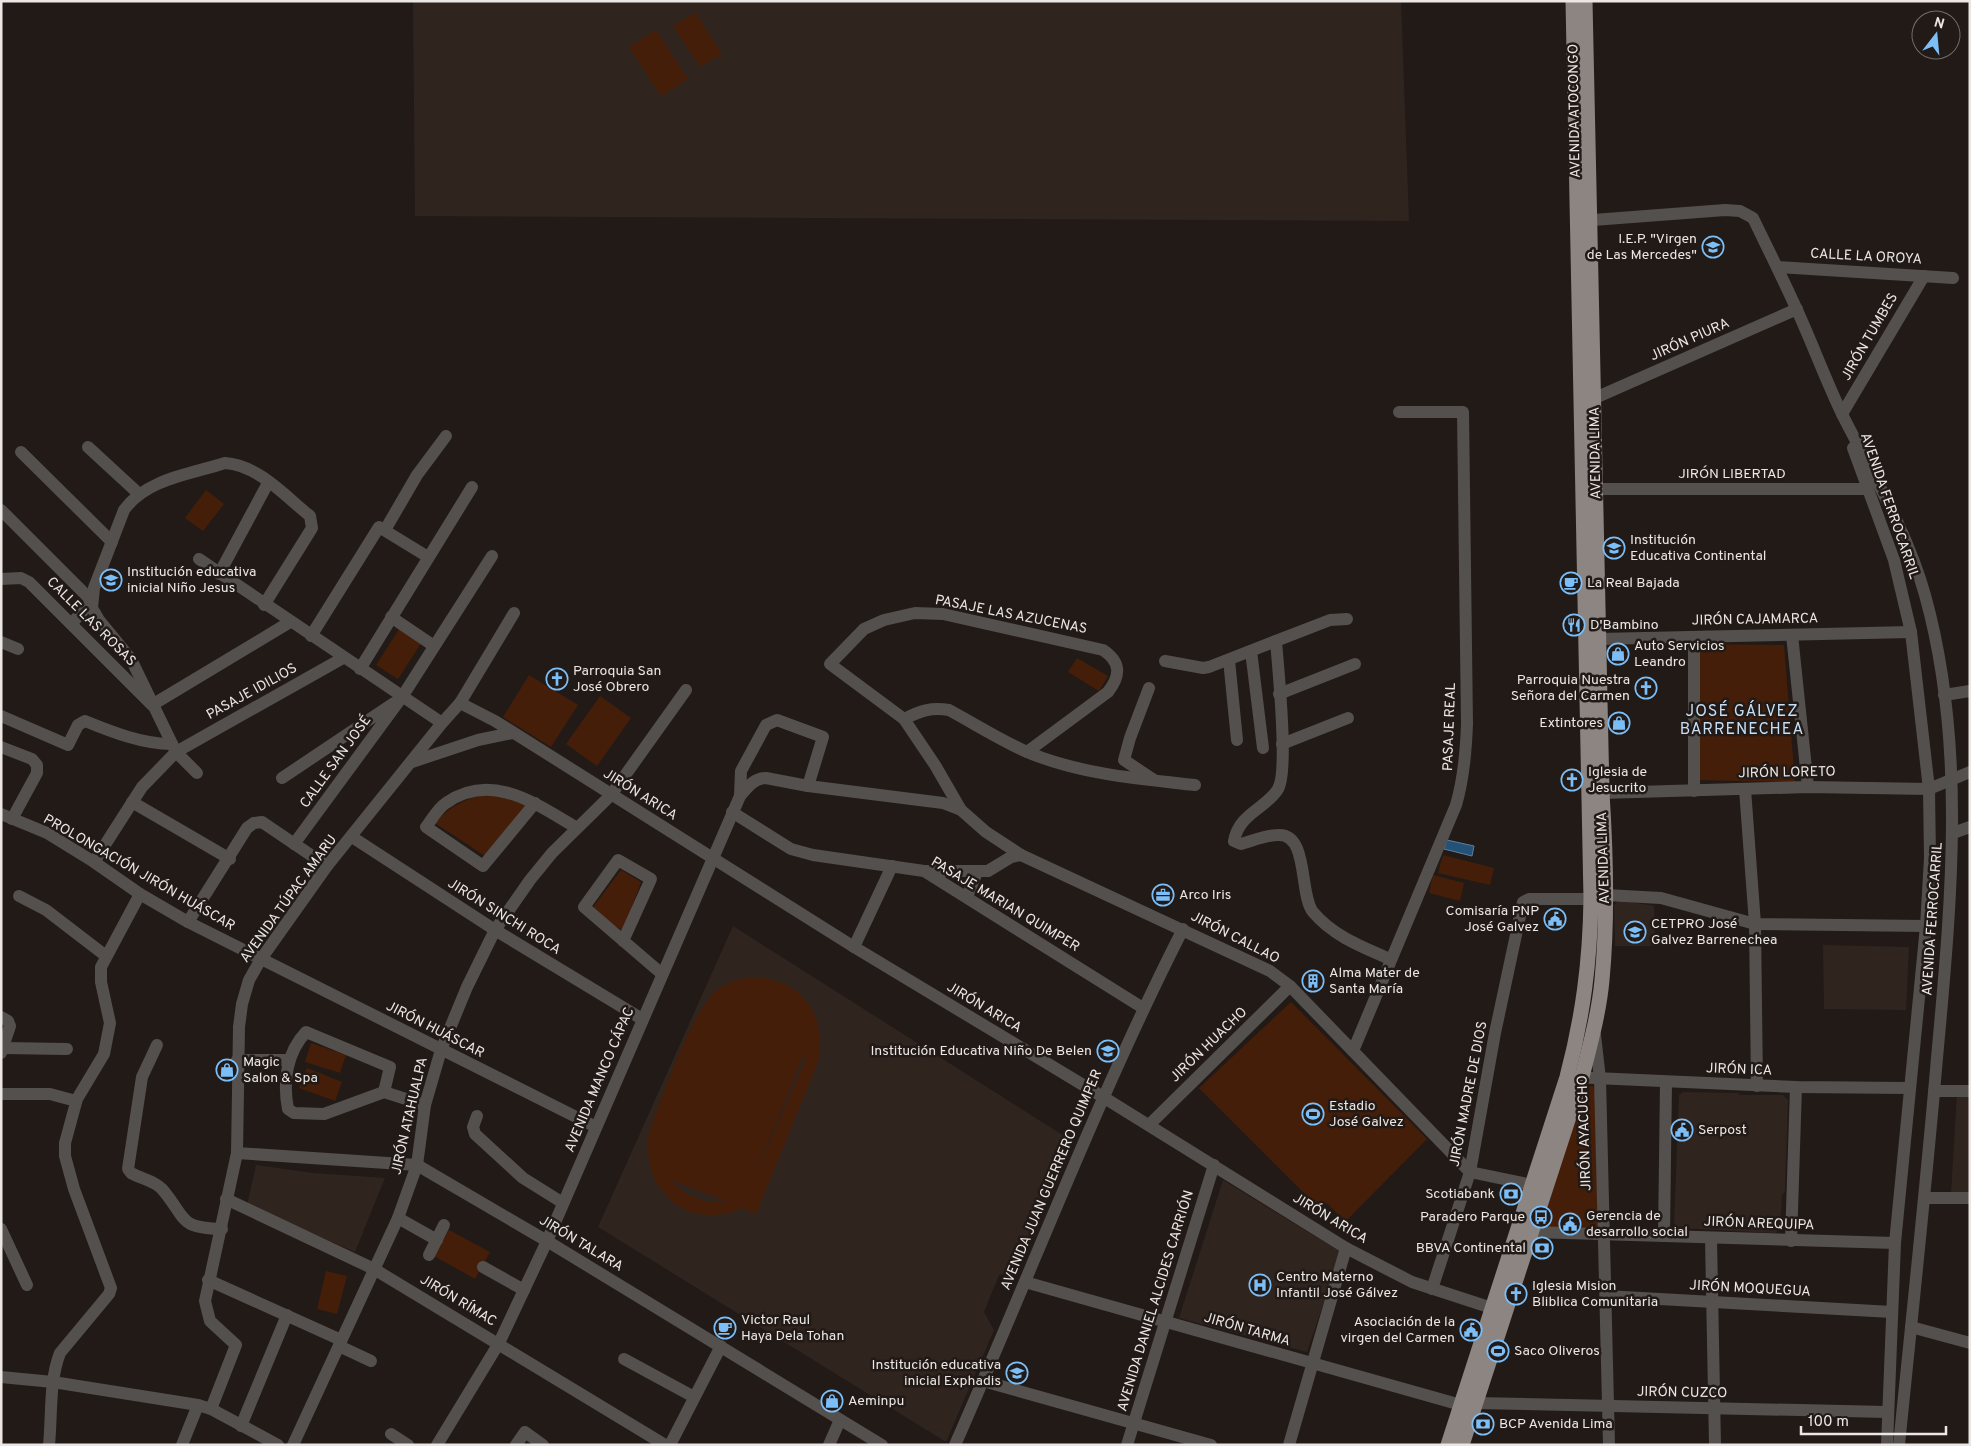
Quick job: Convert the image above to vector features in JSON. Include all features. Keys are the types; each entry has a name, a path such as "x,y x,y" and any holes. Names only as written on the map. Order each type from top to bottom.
{"main road":[{"name":"AVENIDA ATOCONGO","path":"1573,1 1584,220"},
{"name":"AVENIDA ATOCONGO","path":"1584,220 1585,1"},
{"name":"AVENIDA LIMA","path":"1499,1310 1532,1232 1575,1077 1578,1035 1599,897 1602,793 1595,398 1584,220"},
{"name":"AVENIDA LIMA","path":"1448,1445 1468,1404 1499,1310 1532,1185 1594,1030 1602,981 1584,220"},
{"name":"AVENIDA LIMA","path":"1462,1445 1468,1404"}],"street":[{"name":"AVENIDA FERROCARRIL","path":"1584,220 1690,212 1740,211 1753,218 1797,309 1842,414 1894,560 1911,632 1929,789 1930,858 1926,926 1895,1243 1887,1445"},
{"name":"CALLE LA OROYA","path":"1777,267 1953,278"},
{"name":"JIRÓN TUMBES","path":"1842,414 1924,276"},
{"name":"JIRÓN PIURA","path":"1595,398 1797,309"},
{"name":"PASAJE REAL","path":"1353,1051 1456,805 1462,784 1467,724 1463,412 1399,412"},
{"name":"AVENIDA FERROCARRIL","path":"1842,414 1885,494 1914,558 1934,632 1944,695 1952,778 1954,833 1949,928 1924,1198 1898,1445"},
{"path":"385,530 417,475 446,436"},
{"path":"88,447 139,494"},
{"path":"21,452 112,542"},
{"path":"197,773 174,748 131,659 95,614 92,601 94,588 124,510 139,494 161,483 225,463 249,468 310,516 313,522 312,528 264,605"},
{"path":"219,574 268,483"},
{"path":"360,669 472,486"},
{"name":"JIRÓN LIBERTAD","path":"1597,489 1867,488"},
{"path":"1,510 92,601"},
{"path":"311,636 379,527 428,557"},
{"name":"CALLE SAN JOSÉ","path":"294,844 402,697 492,556"},
{"path":"199,560 343,658 442,722"},
{"name":"CALLE LAS ROSAS","path":"1,579 21,578 28,582 72,622 152,705"},
{"path":"72,622 92,601"},
{"name":"AVENIDA TÚPAC AMARU","path":"211,1409 236,1345 210,1321 205,1301 208,1280 222,1229 226,1199 237,1153 237,1060 242,1004 249,980 327,866 412,762 442,722 460,703 514,613"},
{"name":"PASAJE LAS AZUCENAS","path":"904,719 830,664 864,629 884,620 915,613 943,614 1103,650 1112,655 1116,661 1118,671 1115,684 1108,692 1027,752"},
{"path":"391,617 434,646"},
{"path":"1165,661 1203,668 1229,660 1330,620 1347,619"},
{"path":"152,705 290,622"},
{"name":"JIRÓN CAJAMARCA","path":"1599,639 1911,632"},
{"path":"1792,635 1808,787"},
{"path":"1694,637 1694,791"},
{"path":"1276,641 1282,744 1280,784 1276,793 1251,812 1234,841 1241,844 1277,834 1286,836 1293,841 1301,861 1312,912 1339,936 1390,959"},
{"path":"1,642 18,649"},
{"path":"1251,651 1263,748"},
{"name":"PASAJE IDILIOS","path":"94,862 132,802 174,748 343,658"},
{"path":"1229,660 1237,740"},
{"path":"1279,694 1355,664"},
{"path":"1149,688 1130,738 1124,760 1155,780"},
{"name":"JIRÓN ATAHUALPA","path":"293,1445 398,1218 417,1165 425,1105 441,1050 467,987 495,930 530,880 611,794 686,690"},
{"path":"1944,695 1970,691"},
{"path":"282,778 402,697"},
{"name":"JIRÓN ARICA","path":"460,703 512,733 854,947 1149,1125 1346,1248 1390,1272 1432,1289 1499,1310"},
{"path":"961,810 935,765 904,719 923,710 937,708 949,710 1027,752 1118,776 1195,786"},
{"path":"1,716 68,745 78,725 85,721 115,733 174,748"},
{"path":"1282,744 1348,718"},
{"name":"AVENIDA MANCO CÁPAC","path":"436,1445 499,1343 547,1241 740,796 741,771 766,725 771,721 777,720 823,737 808,786"},
{"path":"412,762 478,740 512,733"},
{"path":"1,747 32,759 38,766 37,773 7,817"},
{"name":"JIRÓN LORETO","path":"1602,793 1808,787 1929,789 1970,772"},
{"path":"740,796 751,783 759,778 943,803 961,810"},
{"path":"534,803 483,866 426,826 444,804 463,793 488,788 518,794 534,803 577,828"},
{"path":"1745,789 1755,924 1757,1086"},
{"path":"132,802 230,859"},
{"name":"JIRÓN CALLAO","path":"961,810 986,832 1022,855 1270,971 1290,986 1470,1172"},
{"name":"PASAJE MARIAN QUIMPER","path":"732,812 791,849 813,855 924,871 1143,1008"},
{"name":"PROLONGACIÓN JIRÓN HUÁSCAR","path":"7,817 47,833 94,862 140,894 188,922 261,960"},
{"path":"188,922 230,859 248,828 254,823 262,822 327,866"},
{"path":"1954,833 1970,827"},
{"name":"JIRÓN SINCHI ROCA","path":"352,837 495,930 642,1019"},
{"path":"924,871 988,871 1011,857 1022,855"},
{"path":"623,941 651,879 618,860 584,907 623,941 662,974"},
{"path":"854,947 892,866"},
{"path":"967,897 976,872"},
{"path":"48,1445 53,1382 60,1353 111,1288 64,1156 65,1143 76,1101 82,1086 104,1054 110,1023 101,982 101,967 140,894"},
{"path":"19,896 46,910 106,956"},
{"name":"JIRÓN MADRE DE DIOS","path":"1432,1289 1470,1172 1495,1033 1523,902 1529,899 1599,897"},
{"path":"1599,897 1661,898 1755,924 1926,926"},
{"name":"AVENIDA JUAN GUERRERO QUIMPER","path":"956,1445 1103,1097 1143,1008 1183,929"},
{"name":"JIRÓN HUÁSCAR","path":"261,960 596,1127"},
{"name":"JIRÓN HUACHO","path":"1149,1125 1290,986"},
{"path":"1,1017 10,1024 2,1050 67,1049"},
{"name":"JIRÓN AYACUCHO","path":"1594,1030 1600,1079 1609,1445"},
{"path":"384,1092 390,1067 306,1032 288,1060 286,1101 288,1110 294,1113 324,1114 384,1092 425,1105"},
{"path":"156,1045 142,1077 128,1169 131,1173 149,1180 161,1188 182,1219 190,1225 202,1229 222,1229"},
{"path":"237,1060 288,1060"},
{"name":"JIRÓN ICA","path":"1575,1077 1796,1088 1909,1088"},
{"path":"1664,1236 1666,1082"},
{"path":"1790,1241 1796,1088"},
{"path":"1934,1091 1970,1091"},
{"path":"1,1094 50,1094 76,1101"},
{"path":"477,1116 473,1127 481,1140 523,1178 563,1203"},
{"name":"JIRÓN TALARA","path":"237,1153 417,1165 547,1241 882,1445"},
{"name":"AVENIDA DANIEL ALCIDES CARRIÓN","path":"1127,1445 1214,1165"},
{"path":"1470,1172 1532,1185"},
{"path":"1924,1198 1970,1198"},
{"name":"JIRÓN RÍMAC","path":"226,1199 374,1269 666,1445"},
{"path":"398,1218 437,1240"},
{"path":"429,1255 444,1225"},
{"path":"1,1229 27,1285"},
{"name":"JIRÓN AREQUIPA","path":"1532,1232 1895,1243"},
{"path":"1711,1238 1715,1445"},
{"path":"1288,1445 1346,1248"},
{"path":"483,1267 524,1290"},
{"path":"208,1280 287,1315 371,1361"},
{"name":"JIRÓN TARMA","path":"1025,1282 1166,1323 1468,1404"},
{"name":"JIRÓN MOQUEGUA","path":"1606,1296 1892,1312"},
{"path":"241,1426 287,1315"},
{"path":"1911,1327 1970,1343"},
{"path":"670,1445 720,1346"},
{"path":"624,1359 694,1397"},
{"path":"1,1377 53,1382 198,1405 211,1409 278,1445"},
{"path":"984,1381 1211,1445"},
{"name":"JIRÓN CUZCO","path":"1468,1404 1887,1412"},
{"path":"182,1445 198,1405"},
{"path":"829,1445 840,1420"},
{"path":"516,1445 525,1432 543,1445"},
{"path":"391,1434 408,1445"}],"shaded area":[{"path":"413,1 1401,1 1409,221 415,216"},
{"path":"695,12 722,54 700,67 673,26"},
{"path":"656,30 688,79 661,96 629,47"},
{"path":"206,490 224,504 203,531 185,518"},
{"path":"400,628 422,642 398,679 376,665"},
{"path":"1698,644 1784,645 1795,782 1695,780"},
{"path":"1077,658 1108,676 1099,691 1068,672"},
{"path":"529,675 578,705 551,747 503,717"},
{"path":"600,696 631,718 597,766 566,744"},
{"path":"490,793 530,806 485,856 435,823 447,811 460,803"},
{"path":"1443,855 1494,868 1490,885 1438,873"},
{"path":"621,870 641,882 623,931 591,910"},
{"path":"1433,875 1464,883 1460,901 1429,893"},
{"name":"CETPRO José Galvez Barrenechea","path":"1619,900 1654,906 1655,946 1615,946 1614,905"},
{"path":"733,926 1072,1141 1017,1271 999,1275 984,1312 994,1330 946,1442 598,1227"},
{"path":"1823,945 1909,947 1906,1010 1824,1009"},
{"path":"749,977 783,983 796,991 806,1001 814,1014 819,1028 818,1062 756,1214 745,1210 745,1207 725,1214 706,1215 688,1211 673,1202 661,1189 652,1173 648,1154 649,1133 678,1057 697,1016 717,990","holes":["804,1054 804,1063 750,1186","671,1180 726,1201 711,1202 696,1198 682,1190"]},
{"name":"Estadio José Galvez","path":"1291,1002 1427,1139 1345,1222 1327,1203 1321,1210 1199,1088"},
{"path":"311,1043 346,1055 340,1073 305,1062"},
{"path":"307,1068 342,1082 335,1101 299,1088"},
{"path":"1587,1086 1593,1086 1595,1090 1598,1228 1545,1227 1543,1221 1584,1089"},
{"path":"1683,1092 1783,1095 1788,1100 1785,1191 1782,1195 1780,1229 1775,1233 1679,1228 1674,1224 1679,1095"},
{"path":"1957,1093 1970,1093 1970,1194 1951,1193"},
{"path":"256,1165 313,1173 385,1178 355,1252 247,1205"},
{"name":"Centro Materno Infantil José Gálvez","path":"1223,1180 1341,1252 1307,1352 1179,1318"},
{"path":"449,1230 490,1252 475,1279 434,1256"},
{"path":"326,1271 347,1276 337,1314 317,1309"}],"water":[{"path":"1447,840 1474,846 1472,856 1444,849"}],"place":[{"name":"I.E.P. \"Virgen de Las Mercedes\"","path":"1713,247"},
{"name":"Institución Educativa Continental","path":"1614,548"},
{"name":"Institución educativa inicial Niño Jesus","path":"111,580"},
{"name":"La Real Bajada","path":"1571,583"},
{"name":"D'Bambino","path":"1574,625"},
{"name":"Auto Servicios Leandro","path":"1618,654"},
{"name":"Parroquia San José Obrero","path":"557,679"},
{"name":"Parroquia Nuestra Señora del Carmen","path":"1646,688"},
{"name":"Extintores","path":"1619,723"},
{"name":"Iglesia de Jesucrito","path":"1572,780"},
{"name":"Arco Iris","path":"1163,895"},
{"name":"Comisaría PNP José Galvez","path":"1555,919"},
{"name":"CETPRO José Galvez Barrenechea","path":"1635,932"},
{"name":"Alma Mater de Santa María","path":"1313,981"},
{"name":"Institución Educativa Niño De Belen","path":"1108,1051"},
{"name":"Magic Salon & Spa","path":"227,1070"},
{"name":"Estadio José Galvez","path":"1313,1114"},
{"name":"Serpost","path":"1682,1130"},
{"name":"Scotiabank","path":"1511,1194"},
{"name":"Paradero Parque","path":"1541,1217"},
{"name":"Gerencia de desarrollo social","path":"1570,1224"},
{"name":"BBVA Continental","path":"1542,1248"},
{"name":"Centro Materno Infantil José Gálvez","path":"1260,1285"},
{"name":"Iglesia Mision Bliblica Comunitaria","path":"1516,1294"},
{"name":"Victor Raul Haya Dela Tohan","path":"725,1328"},
{"name":"Asociación de la virgen del Carmen","path":"1471,1330"},
{"name":"Saco Oliveros","path":"1498,1351"},
{"name":"Institución educativa inicial Exphadis","path":"1017,1373"},
{"name":"Aeminpu","path":"832,1401"},
{"name":"BCP Avenida Lima","path":"1483,1424"}],"district":[{"name":"JOSÉ GÁLVEZ BARRENECHEA","path":"1742,721"}]}
